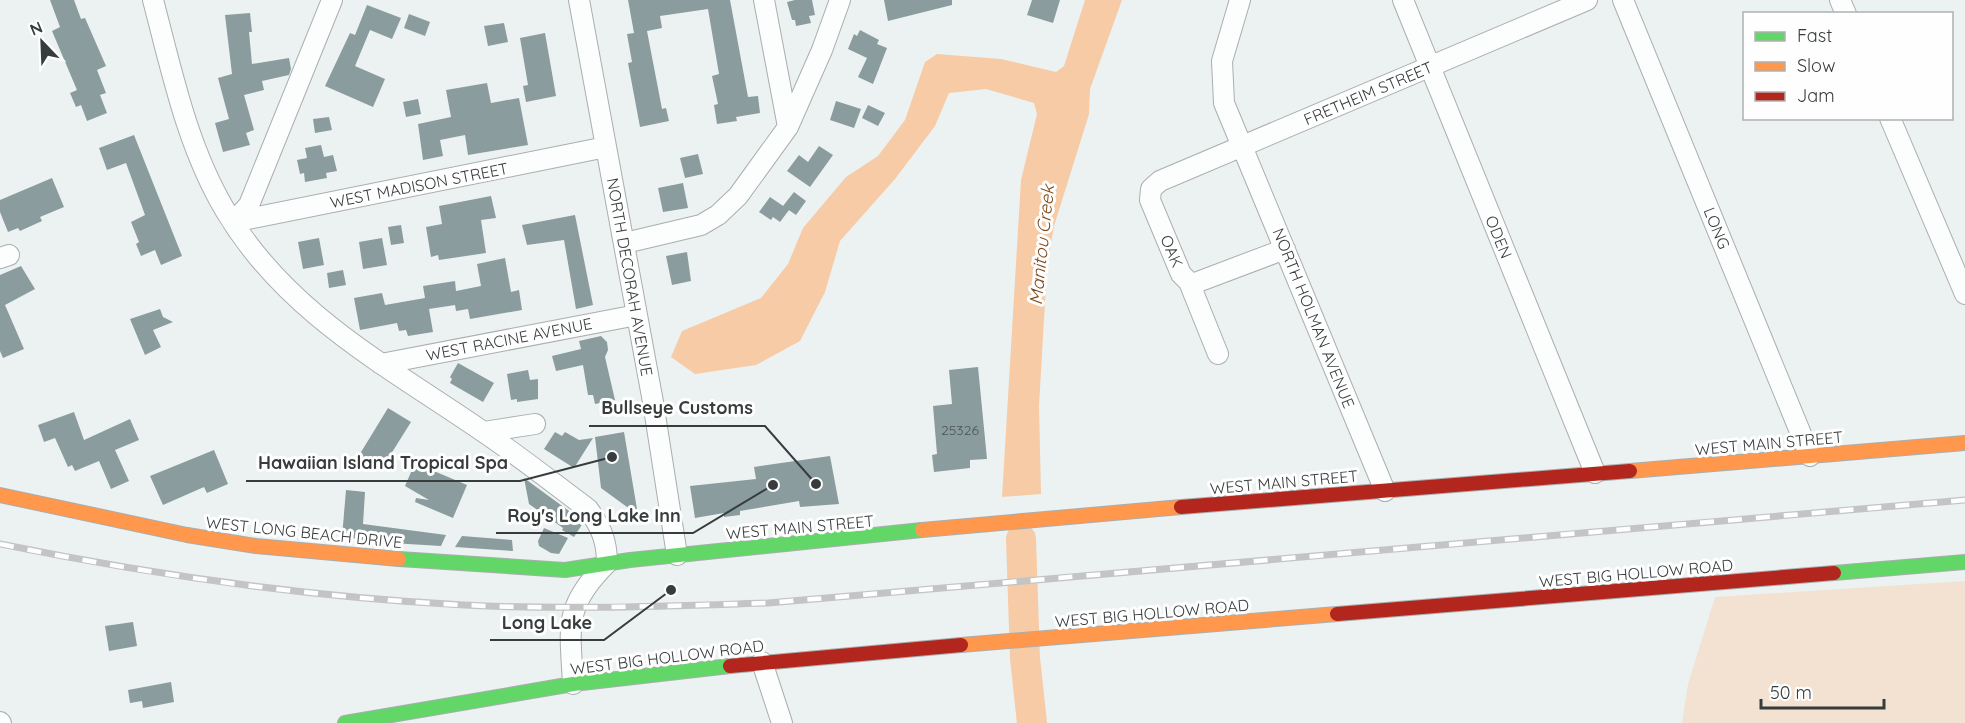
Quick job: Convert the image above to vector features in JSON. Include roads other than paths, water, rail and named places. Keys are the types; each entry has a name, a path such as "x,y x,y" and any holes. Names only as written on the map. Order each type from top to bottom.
{"street":[{"path":"153,0 194,148 233,222 278,281 318,320 484,432 588,509 598,522 607,542 607,563 578,597 570,621 573,684"},
{"path":"233,222 249,205 332,0"},
{"name":"NORTH DECORAH AVENUE","path":"579,0 637,315 677,555"},
{"path":"764,0 788,127"},
{"path":"624,243 701,225 718,215 738,196 788,127 822,50 840,0"},
{"path":"1240,0 1222,61 1221,80 1224,103 1242,146"},
{"name":"ODEN","path":"1403,0 1595,473"},
{"name":"FRETHEIM STREET","path":"1150,189 1160,181 1587,0"},
{"name":"LONG","path":"1623,0 1810,456"},
{"path":"1891,120 1965,294"},
{"name":"NORTH HOLMAN AVENUE","path":"1242,146 1385,490"},
{"name":"WEST MADISON STREET","path":"233,222 606,147"},
{"name":"OAK","path":"1150,189 1150,200 1181,273 1189,282 1196,283 1285,249"},
{"path":"1189,282 1218,354"},
{"name":"WEST RACINE AVENUE","path":"381,363 637,315"},
{"path":"484,432 535,424"},
{"name":"WEST MAIN STREET","path":"607,563 1031,519 1965,443"},
{"name":"WEST LONG BEACH DRIVE","path":"1,491 187,535 334,555 565,570 607,563"},
{"name":"WEST BIG HOLLOW ROAD","path":"345,723 573,684 762,662 1965,562"},
{"path":"762,662 782,723"}],"water":[{"path":"1085,0 1122,0 1090,89 1089,114 1054,226 1047,267 1039,406 1041,494 1002,497 1021,180 1037,114 1034,103 986,89 949,93 935,126 895,179 840,241 825,292 800,341 756,365 695,374 671,357 682,331 761,298 788,264 803,228 846,177 878,156 905,120 925,62 937,54 1001,59 1056,72 1064,66"}],"waterway":[{"name":"Manitou Creek","path":"1021,539 1025,658 1032,723"}],"railway":[{"path":"0,544 173,575 347,596 464,605 654,606 768,603 1965,500"}],"place":[{"name":"Hawaiian Island Tropical Spa","path":"612,457"},
{"name":"Bullseye Customs","path":"816,484"},
{"name":"Roy's Long Lake Inn","path":"773,485"},
{"name":"Long Lake","path":"671,590"}]}
